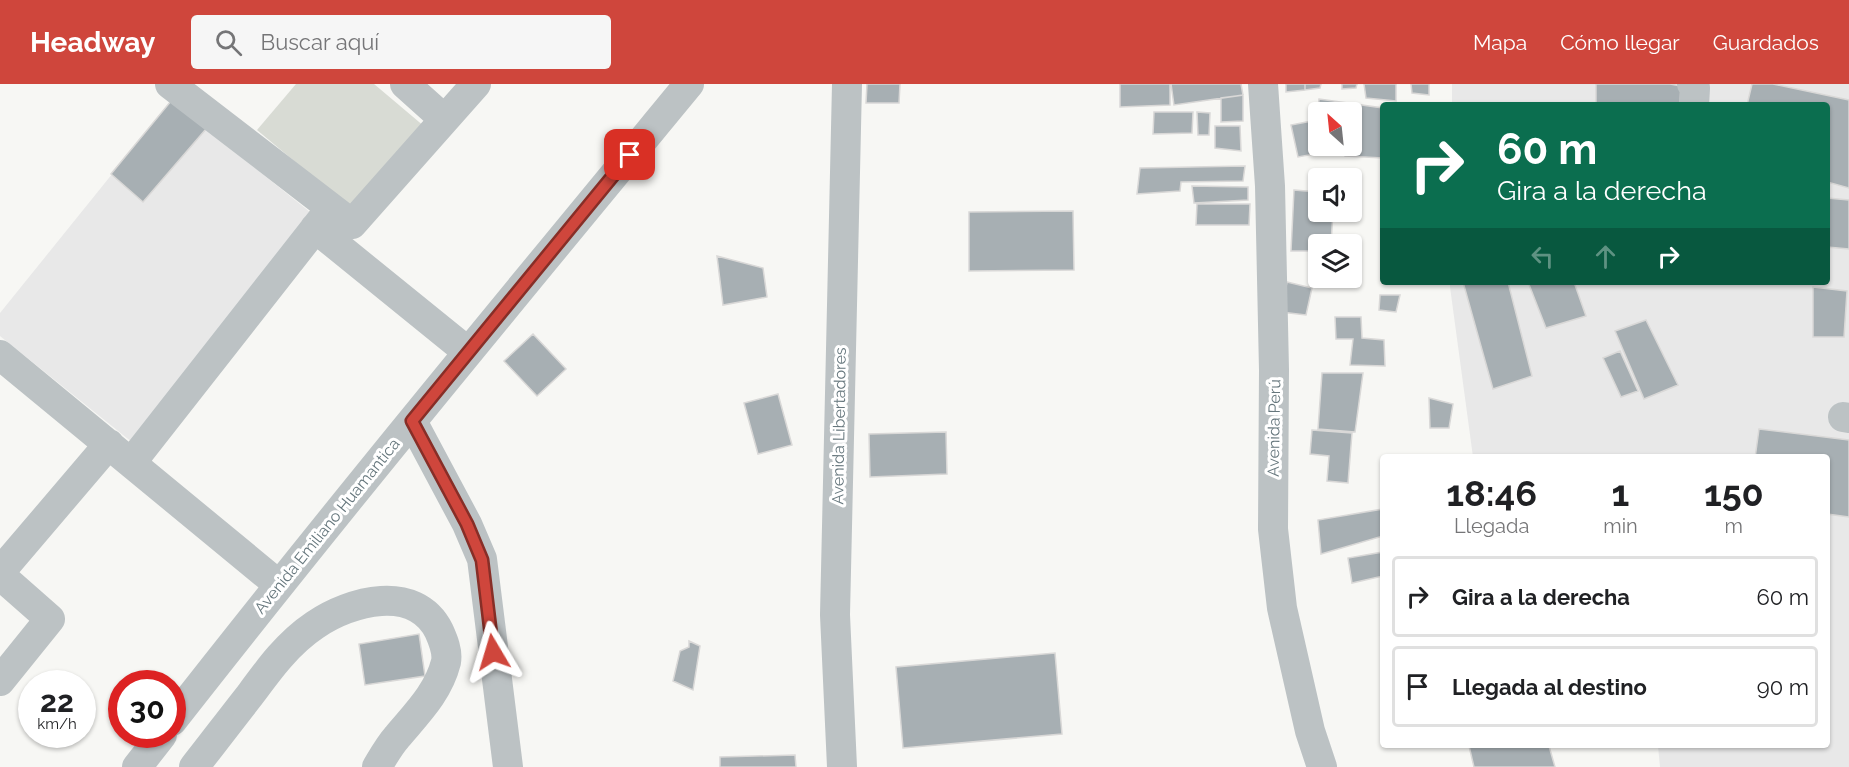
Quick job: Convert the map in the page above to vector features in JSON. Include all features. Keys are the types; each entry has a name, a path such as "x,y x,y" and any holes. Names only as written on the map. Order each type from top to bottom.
{"street":[{"path":"170,84 332,220 468,352"},
{"path":"405,84 444,119"},
{"path":"0,681 50,619 0,574 120,453 332,220 444,119 476,84"},
{"name":"Avenida Emiliano Huamantica","path":"186,703 468,352 689,84"},
{"name":"Avenida Libertadores","path":"842,767 835,615 848,84"},
{"name":"Avenida Perú","path":"1263,84 1270,186 1274,370 1273,528 1282,608 1310,731 1323,767"},
{"path":"1692,84 1695,88 1694,102"},
{"path":"0,355 279,585"},
{"path":"412,421 467,524 482,560 508,767"},
{"path":"195,767 277,658 298,638 316,624 339,612 366,603 393,600 407,603 422,611 432,621 444,642 447,658 440,681 424,707 396,739 376,767"},
{"path":"137,767 152,748"}],"shaded area":[{"path":"296,84 374,84 425,127 354,211 257,130"},
{"path":"1452,84 1849,84 1849,767 1660,767 1658,748 1830,748 1830,454 1473,454 1450,287 1450,285 1830,285 1830,102 1452,102"},
{"path":"171,101 315,216 133,443 0,336 0,313"}],"building":[{"path":"867,84 900,84 899,103 866,103"},
{"path":"1120,84 1170,84 1170,105 1120,107"},
{"path":"1171,84 1241,84 1243,95 1174,105"},
{"path":"1286,84 1305,84 1305,90 1286,92"},
{"path":"1305,84 1321,84 1320,88 1305,90"},
{"path":"1342,84 1357,84 1356,88 1342,89"},
{"path":"1364,84 1396,84 1396,101 1366,98"},
{"path":"1411,84 1429,84 1429,95 1412,93"},
{"path":"1596,84 1681,86 1680,102 1596,102"},
{"path":"1752,84 1773,84 1849,100 1849,188 1830,183 1830,102 1748,102"},
{"path":"1243,95 1243,121 1221,122 1221,98"},
{"path":"1319,99 1340,102 1319,102"},
{"path":"171,101 206,129 143,202 111,174"},
{"path":"1362,105 1380,108 1380,158 1345,156 1362,156"},
{"path":"1154,112 1193,112 1192,133 1153,134"},
{"path":"1197,112 1210,113 1209,135 1198,135"},
{"path":"1308,122 1308,155 1298,157 1291,125"},
{"path":"1215,126 1240,126 1241,151 1215,148"},
{"path":"1245,166 1243,181 1181,182 1180,191 1137,194 1140,168"},
{"path":"1192,186 1248,187 1248,200 1194,203"},
{"path":"1294,190 1308,191 1308,222 1332,222 1332,234 1308,234 1308,251 1291,251"},
{"path":"1830,198 1849,200 1849,249 1830,247"},
{"path":"1197,204 1250,204 1249,225 1196,225"},
{"path":"1073,211 1074,270 969,271 969,212"},
{"path":"717,256 763,268 767,297 723,305"},
{"path":"1287,282 1312,288 1306,315 1281,312"},
{"path":"1464,285 1509,285 1532,376 1493,389"},
{"path":"1529,285 1575,285 1586,316 1546,328"},
{"path":"1813,287 1847,291 1844,337 1813,337"},
{"path":"1380,295 1400,295 1396,312 1379,310"},
{"path":"1335,317 1361,317 1362,338 1384,340 1385,366 1350,365 1353,339 1336,339"},
{"path":"1646,320 1678,385 1644,399 1615,331"},
{"path":"533,334 566,369 537,396 504,361"},
{"path":"1620,351 1638,391 1621,397 1603,358"},
{"path":"1322,373 1363,373 1355,432 1318,429"},
{"path":"778,394 792,445 758,454 744,403"},
{"path":"1429,398 1453,404 1449,428 1430,428"},
{"path":"1759,429 1849,440 1849,517 1830,514 1830,454 1756,454"},
{"path":"1312,430 1352,433 1348,483 1327,481 1329,456 1310,454"},
{"path":"946,432 947,474 870,477 869,434"},
{"path":"1380,510 1380,537 1321,554 1318,520"},
{"path":"1380,553 1380,577 1352,583 1348,558"},
{"path":"419,634 425,676 365,685 359,644"},
{"path":"689,641 700,646 693,690 673,681 680,651 689,647"},
{"path":"1055,653 1062,734 903,748 896,667"},
{"path":"1469,748 1550,748 1555,767 1474,767"},
{"path":"795,755 796,767 720,767 720,757"}],"route":[{"path":"493,652 482,560 467,524 412,421 630,155"}]}
